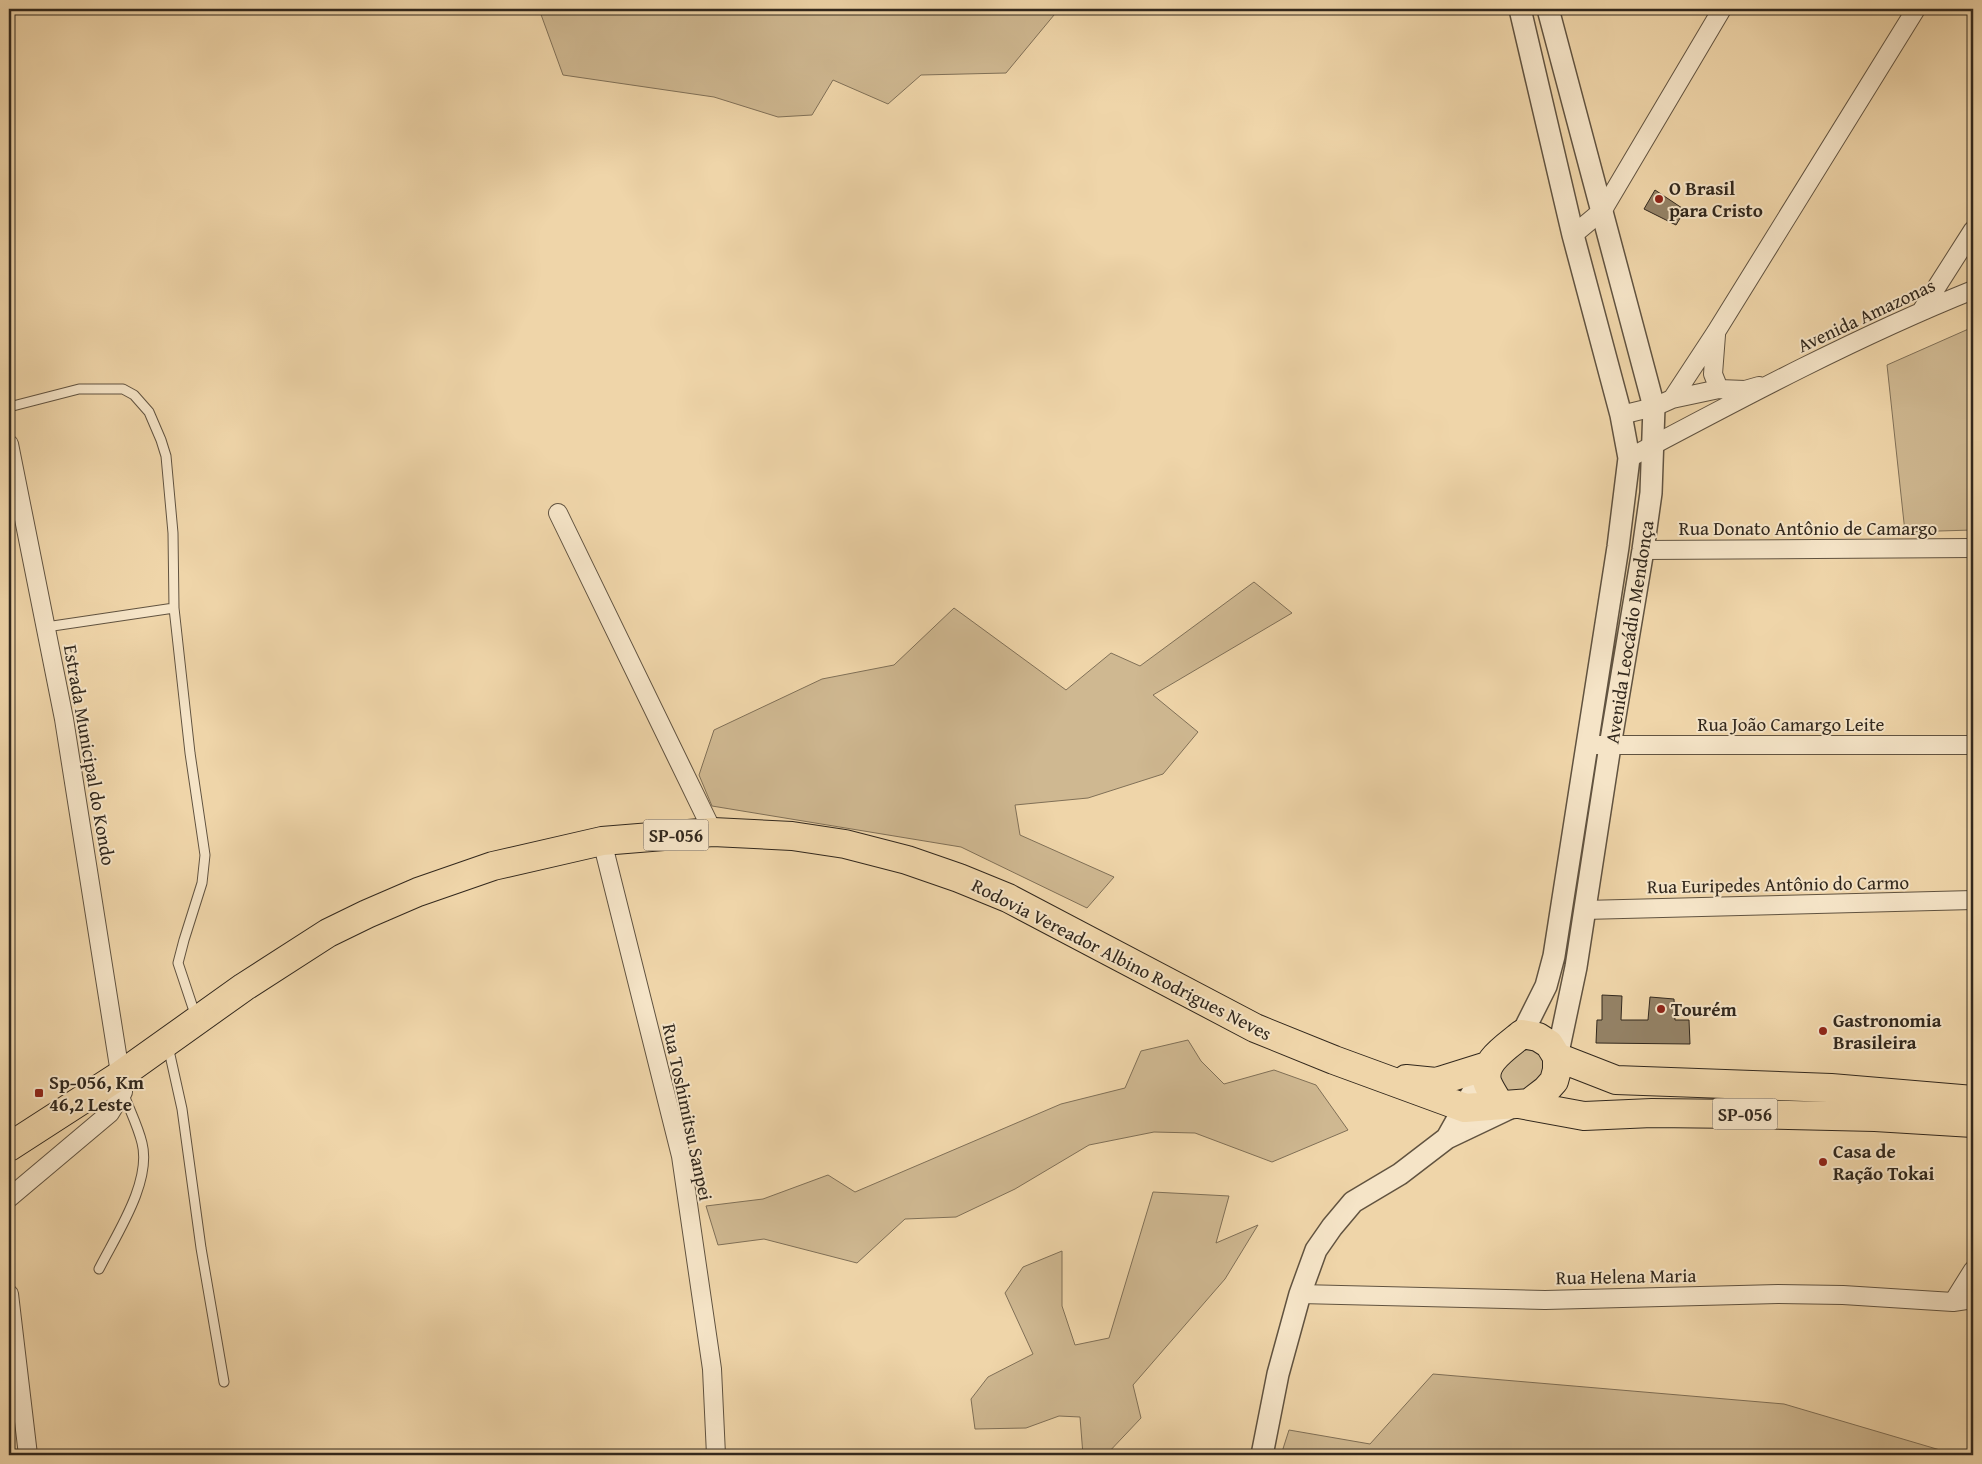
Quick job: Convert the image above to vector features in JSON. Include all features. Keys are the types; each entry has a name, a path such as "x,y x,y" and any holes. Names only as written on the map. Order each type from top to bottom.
{"main road":[{"name":"Rodovia Vereador Albino Rodrigues Neves","path":"9,1147 123,1083 197,1019 328,933 376,910 418,892 493,866 602,841 714,832 792,836 845,844 906,860 959,878 1008,898 1255,1028 1465,1108 1510,1104 1584,1116 1652,1113 1712,1114 1874,1117 1973,1123"},
{"path":"1375,1075 1436,1082 1488,1065 1522,1034 1538,1037 1549,1044 1557,1057 1557,1070 1554,1081 1529,1103 1510,1104 1488,1084 1486,1074 1488,1065"},
{"path":"1557,1057 1616,1080 1831,1088 1973,1100"}],"street":[{"name":"Avenida Leocádio Mendonça","path":"1520,9 1573,235 1620,415 1628,458 1618,547 1554,956 1546,986 1522,1034"},
{"name":"Avenida Leocádio Mendonça","path":"1548,9 1603,210 1663,403 1652,446 1651,493 1644,550 1610,746 1570,1001 1557,1057"},
{"path":"1573,235 1603,210 1722,9"},
{"path":"1663,403 1716,332 1916,9"},
{"path":"1922,310 1973,230"},
{"path":"1973,248 1973,257"},
{"name":"Avenida Amazonas","path":"1628,458 1922,310 1973,290"},
{"path":"1716,332 1713,374 1719,389"},
{"name":"Avenida Amazonas","path":"1620,415 1719,389 1745,390 1778,381"},
{"name":"Estrada Municipal do Kondo","path":"9,444 64,719 123,1083"},
{"path":"558,513 714,832"},
{"name":"Rua Donato Antônio de Camargo","path":"1644,550 1973,548"},
{"name":"Rua João Camargo Leite","path":"1586,745 1973,745"},
{"name":"Rua Toshimitsu Sanpei","path":"602,841 681,1156 712,1369 716,1455"},
{"name":"Rua Euripedes Antônio do Carmo","path":"1584,910 1973,900"},
{"path":"1447,1138 1488,1065"},
{"path":"9,1198 110,1113 123,1083"},
{"path":"1262,1455 1278,1374 1300,1294 1316,1250 1332,1227 1354,1202 1400,1174 1447,1138 1510,1104"},
{"path":"1953,1302 1973,1270"},
{"path":"9,1294 28,1455"},
{"name":"Rua Helena Maria","path":"1300,1294 1545,1300 1778,1294 1834,1294 1953,1302 1973,1299"}],"lane":[{"path":"9,408 79,389 117,388 130,392 149,412 166,456 173,533 174,608 190,753 205,855 202,883 178,963 197,1019"},
{"path":"46,627 174,608"},
{"path":"167,1043 182,1109 201,1248 224,1382"},
{"path":"99,1269 128,1213 136,1193 142,1166 142,1144 123,1083"}],"shaded area":[{"path":"539,9 1059,9 1006,73 921,75 888,104 833,80 812,115 778,117 714,97 563,75"},
{"path":"1973,327 1973,530 1905,532 1887,365"},
{"path":"1254,582 1292,613 1153,695 1198,732 1163,774 1088,798 1015,805 1020,835 1114,877 1087,908 961,847 712,806 699,775 714,730 822,679 894,665 954,608 1066,690 1111,653 1140,666"},
{"path":"1188,1040 1201,1061 1224,1084 1274,1070 1316,1085 1348,1130 1272,1162 1195,1133 1154,1132 1089,1145 1015,1189 956,1217 905,1219 857,1263 764,1239 718,1245 706,1206 763,1199 828,1175 855,1192 1061,1104 1125,1088 1141,1051"},
{"path":"1528,1049 1538,1049 1550,1066 1535,1084 1525,1091 1518,1093 1503,1089 1498,1073 1513,1055"},
{"path":"1153,1192 1229,1196 1216,1243 1258,1225 1225,1279 1133,1385 1141,1418 1106,1455 1083,1455 1080,1417 1059,1416 1026,1428 975,1429 971,1399 988,1377 1033,1354 1005,1293 1023,1267 1062,1251 1062,1306 1075,1345 1109,1338"},
{"path":"1433,1374 1784,1404 1957,1455 1281,1455 1289,1430 1370,1444"}],"building":[{"name":"O Brasil para Cristo","path":"1655,190 1685,210 1676,225 1644,209"},
{"name":"Tourém","path":"1602,995 1622,996 1621,1020 1648,1020 1650,997 1674,999 1675,1020 1689,1020 1690,1044 1596,1043 1597,1020 1602,1020"}],"place":[{"name":"O Brasil para Cristo","path":"1659,199"},
{"name":"Tourém","path":"1661,1009"},
{"name":"Gastronomia Brasileira","path":"1823,1031"},
{"name":"Sp-056, Km 46,2 Leste","path":"39,1093"},
{"name":"Casa de Ração Tokai","path":"1823,1162"}]}
